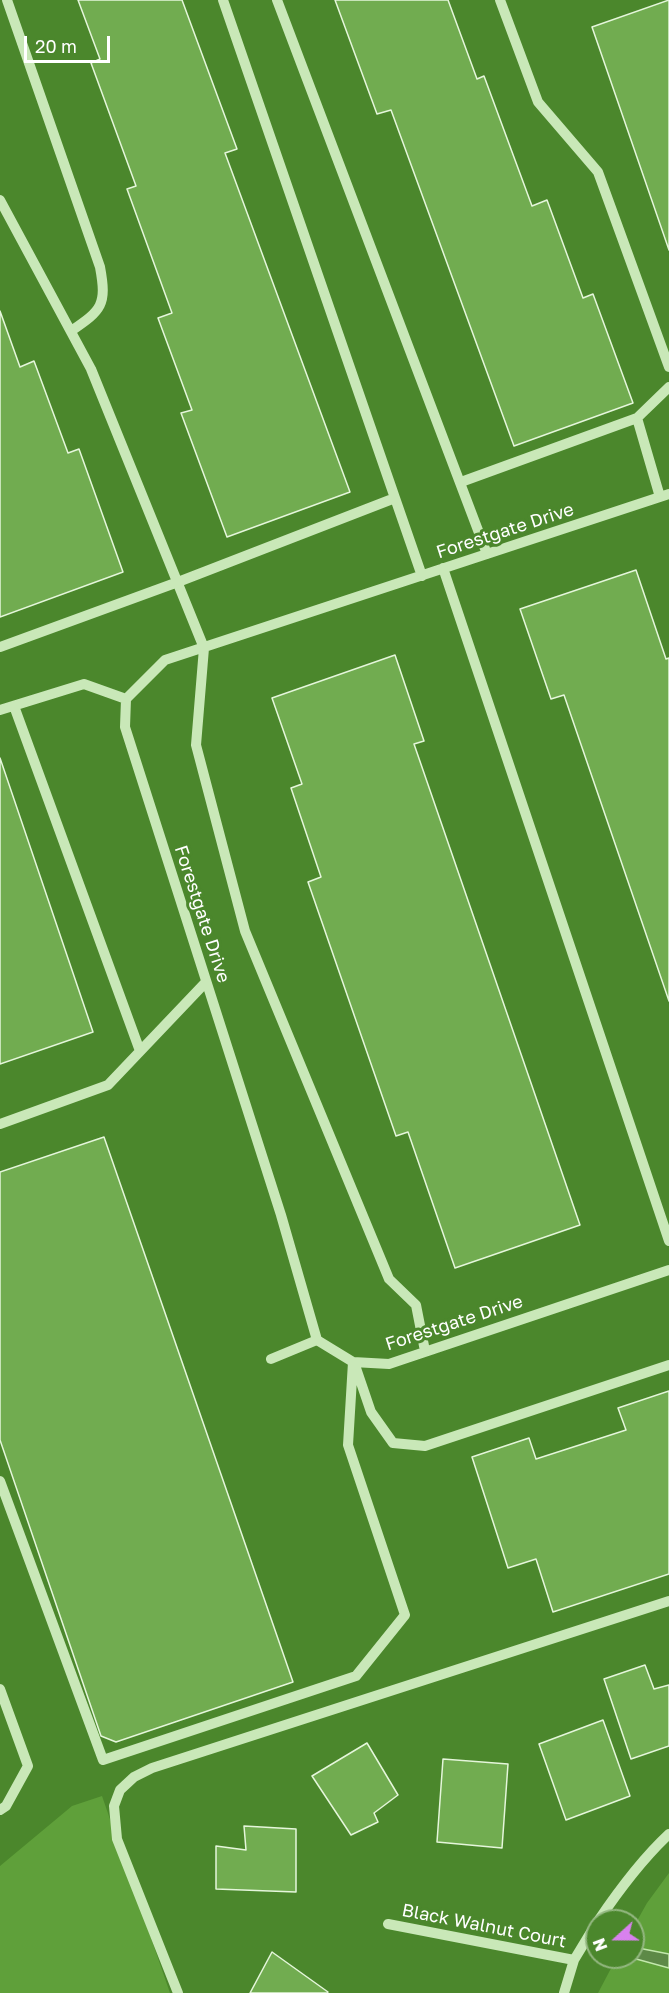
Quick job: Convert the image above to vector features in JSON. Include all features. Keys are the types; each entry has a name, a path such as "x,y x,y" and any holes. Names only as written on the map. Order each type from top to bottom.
{"street":[{"path":"7,0 100,267 104,285 103,300 93,316 71,331"},
{"path":"223,0 422,576"},
{"path":"277,0 487,554"},
{"path":"500,0 538,102 597,172 669,367"},
{"path":"0,200 91,369 204,648 196,745 245,931 389,1279 416,1305 425,1351"},
{"path":"460,482 637,418 669,387"},
{"path":"637,418 664,495"},
{"name":"Forestgate Drive","path":"664,495 165,660 126,699 125,727 281,1215 316,1341 354,1362 389,1364 669,1270"},
{"path":"0,647 178,582 395,498"},
{"path":"443,568 669,1241"},
{"path":"0,710 84,684 126,699"},
{"path":"14,706 140,1051"},
{"path":"0,1124 108,1085 207,982"},
{"path":"271,1359 316,1341"},
{"path":"354,1362 371,1412 393,1443 425,1446 669,1365"},
{"path":"0,1481 103,1760 327,1686 356,1676 405,1615 348,1445 354,1362"},
{"path":"178,1993 117,1839 114,1806 120,1790 134,1776 152,1768 669,1601"},
{"path":"0,1689 28,1766 6,1806 0,1810"},
{"path":"606,1909 654,1848 669,1834"},
{"name":"Black Walnut Court","path":"388,1924 574,1960"},
{"path":"564,1993 574,1960 585,1942"}],"shaded area":[{"path":"102,1796 170,1993 0,1993 0,1866 72,1806"},
{"path":"669,1873 669,1993 598,1993 611,1969 645,1969 644,1909"},
{"path":"645,1949 669,1954 669,1968 645,1961"}],"building":[{"path":"78,0 182,0 237,149 225,153 350,492 227,537 181,413 192,410 158,318 172,313 127,189 136,186 91,63 100,59"},
{"path":"335,0 448,0 477,79 484,76 532,206 547,200 583,298 593,294 633,403 514,446 391,110 377,114"},
{"path":"669,0 669,250 592,27"},
{"path":"0,311 20,367 34,361 68,453 79,449 123,572 0,617"},
{"path":"636,570 666,659 669,658 669,1001 564,695 551,699 520,609"},
{"path":"395,655 424,741 414,744 580,1225 455,1268 408,1132 396,1136 308,882 321,877 291,788 302,784 272,698"},
{"path":"0,758 93,1032 0,1064"},
{"path":"104,1137 293,1682 116,1742 101,1736 0,1440 0,1172"},
{"path":"669,1391 669,1574 553,1612 536,1559 508,1568 472,1457 529,1438 536,1459 626,1430 618,1408"},
{"path":"645,1665 654,1689 669,1685 669,1746 631,1759 604,1679"},
{"path":"603,1720 630,1796 566,1820 539,1744"},
{"path":"367,1743 398,1795 374,1813 378,1822 351,1835 312,1776"},
{"path":"443,1759 508,1764 502,1848 437,1842"},
{"path":"244,1826 296,1829 296,1892 216,1889 216,1846 246,1850"},
{"path":"272,1952 328,1992 250,1993"}]}
